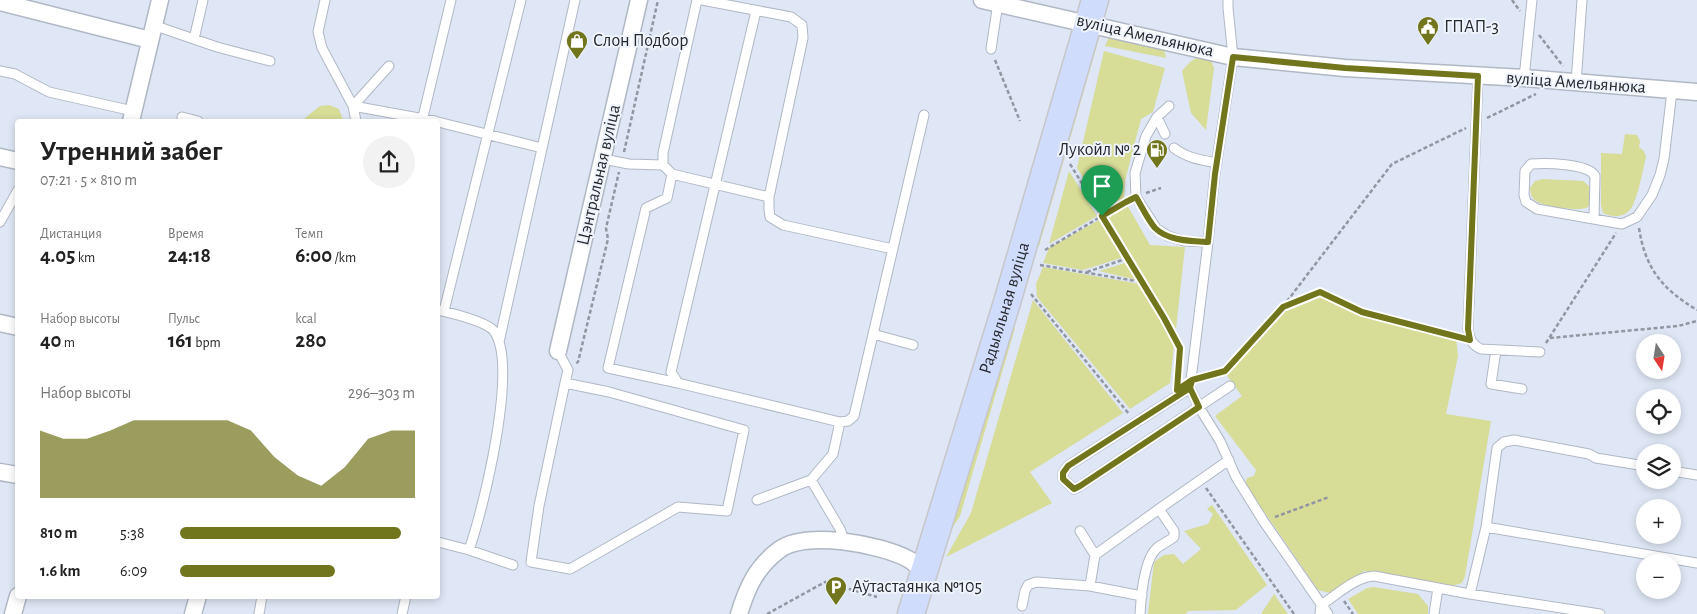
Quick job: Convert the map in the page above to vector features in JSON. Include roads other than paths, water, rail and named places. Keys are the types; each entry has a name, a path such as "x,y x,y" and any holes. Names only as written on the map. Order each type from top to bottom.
{"main road":[{"name":"Радыяльная вуліца","path":"896,614 916,565 991,294 1083,11"},
{"name":"Радыяльная вуліца","path":"911,614 916,565"}],"street":[{"path":"132,116 160,0"},
{"name":"Цэнтральная вуліца","path":"558,351 640,0"},
{"path":"0,2 152,33"},
{"name":"вуліца Амельянюка","path":"990,2 1083,11 1176,45 1233,57 1345,68 1524,78 1697,92"},
{"path":"0,157 15,160"},
{"path":"0,324 15,326"},
{"path":"0,472 15,474"},
{"path":"738,614 750,583 759,568 780,549 799,541 844,541 878,548 916,565"},
{"path":"13,614 17,599"},
{"path":"193,614 197,599"}],"lane":[{"path":"194,39 203,0"},
{"path":"326,0 318,32 322,48 354,106 356,119"},
{"path":"423,119 451,0"},
{"path":"499,342 493,330 482,323 441,311 521,0"},
{"path":"469,550 475,533 497,437 503,385 499,342 575,0"},
{"path":"697,0 663,153 663,164 672,174 769,197"},
{"path":"702,0 791,17 802,25 803,38 769,197 768,209 770,217 783,225 893,249"},
{"path":"1228,0 1233,57 1215,174 1191,384 1199,407 1220,441 1236,477 1321,609 1328,614"},
{"path":"1524,78 1532,0"},
{"path":"1576,83 1582,0"},
{"path":"990,2 990,49"},
{"path":"678,383 672,372 756,11"},
{"path":"152,33 194,39 270,61"},
{"path":"354,106 389,66"},
{"path":"0,71 15,74 49,92 132,116"},
{"path":"1478,76 1468,329 1470,340 1474,346 1481,349 1540,352"},
{"path":"1594,218 1595,176 1592,171 1584,168 1531,164 1525,171 1524,195 1526,202 1537,209 1622,224 1637,217 1652,195 1660,175 1664,159 1672,91"},
{"path":"354,106 418,119"},
{"path":"1169,106 1158,116 1146,136 1135,173 1136,197 1156,228 1168,236 1184,241 1208,242"},
{"path":"672,174 667,198 646,208 608,368 840,422 848,421 854,416 924,115"},
{"path":"182,116 192,119"},
{"path":"1158,116 1165,134"},
{"path":"440,123 542,148"},
{"path":"1174,148 1182,155 1217,163"},
{"path":"603,159 663,164"},
{"path":"0,222 15,195"},
{"path":"873,334 913,345"},
{"path":"1496,350 1491,384 1522,389"},
{"path":"558,351 568,370 565,383 539,506 531,562 570,569 678,507 727,511 744,430 610,392 565,383"},
{"path":"1191,384 1068,466 1063,473 1063,479 1074,489 1080,486 1230,386"},
{"path":"757,500 811,480 833,454 840,422"},
{"path":"1470,594 1486,527 1498,448 1504,442 1514,440 1636,465"},
{"path":"1095,555 1229,460"},
{"path":"1681,472 1697,475"},
{"path":"811,480 840,529 844,541"},
{"path":"1140,614 1151,555 1157,548 1174,537 1174,531 1159,509"},
{"path":"1486,527 1697,563"},
{"path":"1080,531 1095,555 1090,586"},
{"path":"440,543 469,550 513,566"},
{"path":"1321,609 1339,593 1360,579 1374,576 1470,594 1600,614"},
{"path":"1022,606 1028,585 1036,582 1090,586 1142,596"},
{"path":"1434,614 1438,588"},
{"path":"258,614 261,599"},
{"path":"402,614 405,599"}],"place":[{"name":"ГПАП-3","path":"1428,46"},
{"name":"Слон Подбор","path":"577,60"},
{"name":"Лукойл № 2","path":"1157,169"},
{"name":"Аўтастаянка №105","path":"836,606"}]}
